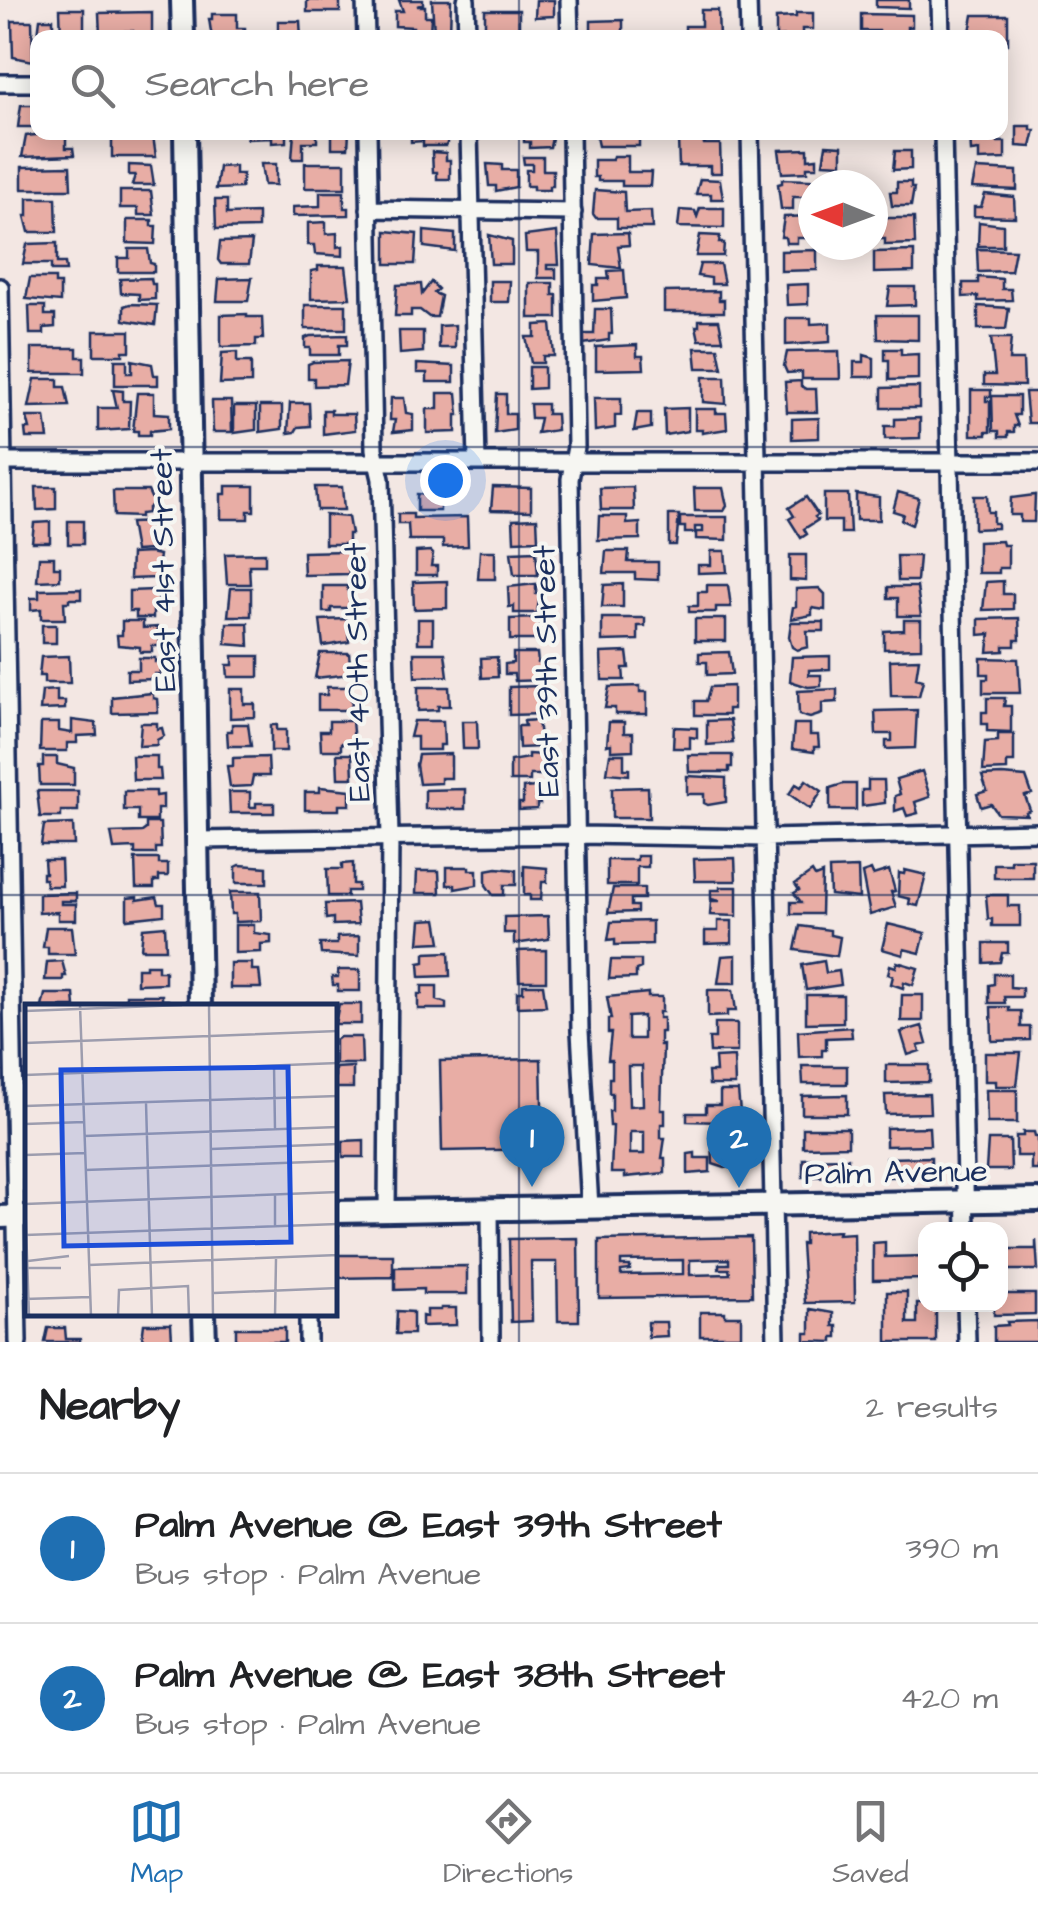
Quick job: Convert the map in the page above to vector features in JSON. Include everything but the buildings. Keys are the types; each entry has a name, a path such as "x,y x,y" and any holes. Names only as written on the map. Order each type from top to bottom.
{"street":[{"path":"182,0 183,30"},
{"path":"365,0 366,30"},
{"path":"466,0 467,30"},
{"path":"569,0 570,30"},
{"path":"748,0 749,30"},
{"path":"940,0 941,30"},
{"path":"0,83 30,83"},
{"name":"East 41st Street","path":"185,140 200,1004"},
{"name":"East 40th Street","path":"368,140 374,449 378,461 390,837 386,1211"},
{"path":"469,140 476,462"},
{"name":"East 39th Street","path":"571,140 581,1061 590,1208"},
{"path":"750,140 776,1342"},
{"path":"943,140 966,1222"},
{"path":"369,209 573,212"},
{"path":"0,287 18,1342"},
{"path":"2,462 1038,462"},
{"path":"199,840 579,835 766,838 1038,832"},
{"name":"Palm Avenue","path":"338,1212 1038,1200"},
{"path":"490,1209 492,1342"},
{"path":"966,1312 967,1342"}],"place":[{"name":"Palm Avenue @ East 39th Street","path":"532,1187"},
{"name":"Palm Avenue @ East 38th Street","path":"739,1188"}]}
